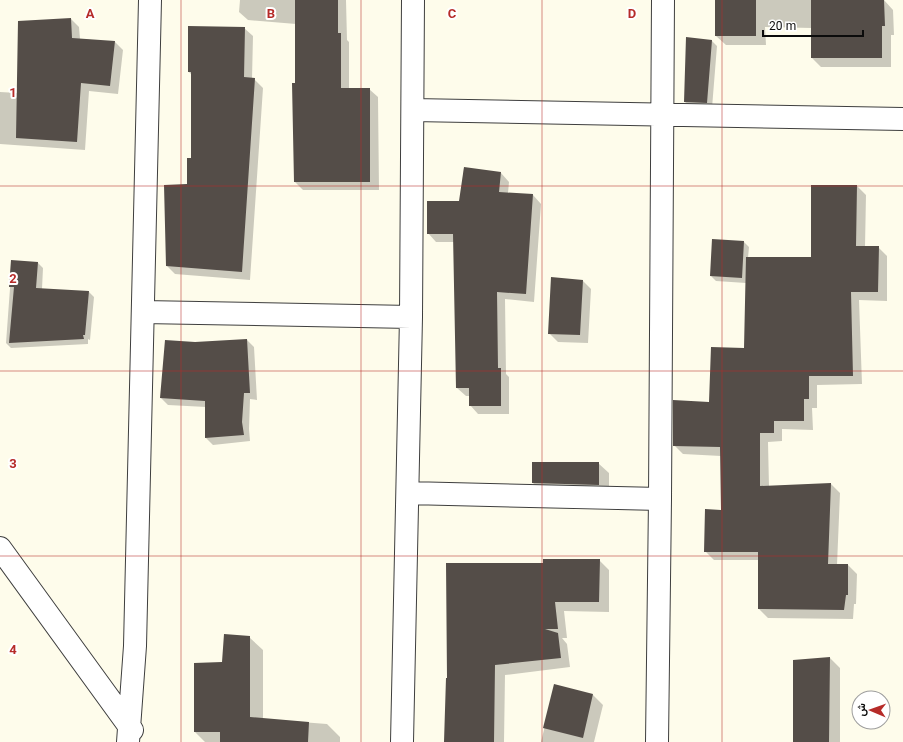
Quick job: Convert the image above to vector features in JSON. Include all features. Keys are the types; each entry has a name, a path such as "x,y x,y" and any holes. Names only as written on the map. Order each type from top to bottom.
{"street":[{"path":"128,733 135,638 150,0"},
{"path":"402,742 411,316 413,0"},
{"path":"657,742 663,0"},
{"path":"413,110 903,119"},
{"path":"143,312 411,316"},
{"path":"408,493 660,499"},
{"path":"0,548 128,733 142,742"}],"building":[{"path":"295,0 338,0 338,33 341,33 341,88 370,88 370,182 294,182 292,83 295,83"},
{"path":"715,0 756,0 756,36 715,36"},
{"path":"811,0 884,0 885,26 882,26 882,58 811,58"},
{"path":"71,18 72,38 115,41 110,86 81,83 77,142 16,138 18,21"},
{"path":"188,26 245,27 244,77 255,78 242,272 166,266 164,185 187,184 187,158 191,158 191,72 188,72"},
{"path":"686,37 712,40 707,103 684,102"},
{"path":"464,167 501,172 499,192 533,194 526,294 497,292 498,368 501,368 501,406 469,406 469,388 456,388 453,234 427,234 427,201 459,201"},
{"path":"811,185 857,185 856,246 879,246 878,292 851,292 853,376 809,376 809,399 804,399 804,421 774,421 774,433 760,433 760,486 831,483 828,564 848,564 848,595 846,595 844,610 758,609 758,552 704,552 705,509 721,510 720,447 673,446 673,400 709,402 711,347 744,348 746,257 811,257"},
{"path":"712,239 744,241 742,278 710,276"},
{"path":"11,260 38,262 36,288 89,291 85,335 83,335 84,339 9,343 14,287 9,287"},
{"path":"551,277 583,280 580,335 548,334"},
{"path":"247,339 250,393 244,393 242,422 244,435 205,438 205,401 160,398 165,340 195,342"},
{"path":"532,462 599,462 599,485 532,483"},
{"path":"543,559 600,559 599,602 555,602 558,629 545,629 558,633 561,658 495,665 494,742 444,742 447,678 446,563 543,563"},
{"path":"224,634 250,636 250,717 309,722 308,742 220,742 220,732 194,732 194,663 222,662"},
{"path":"830,657 829,742 793,742 793,660"},
{"path":"554,684 593,694 583,738 543,728"}]}
